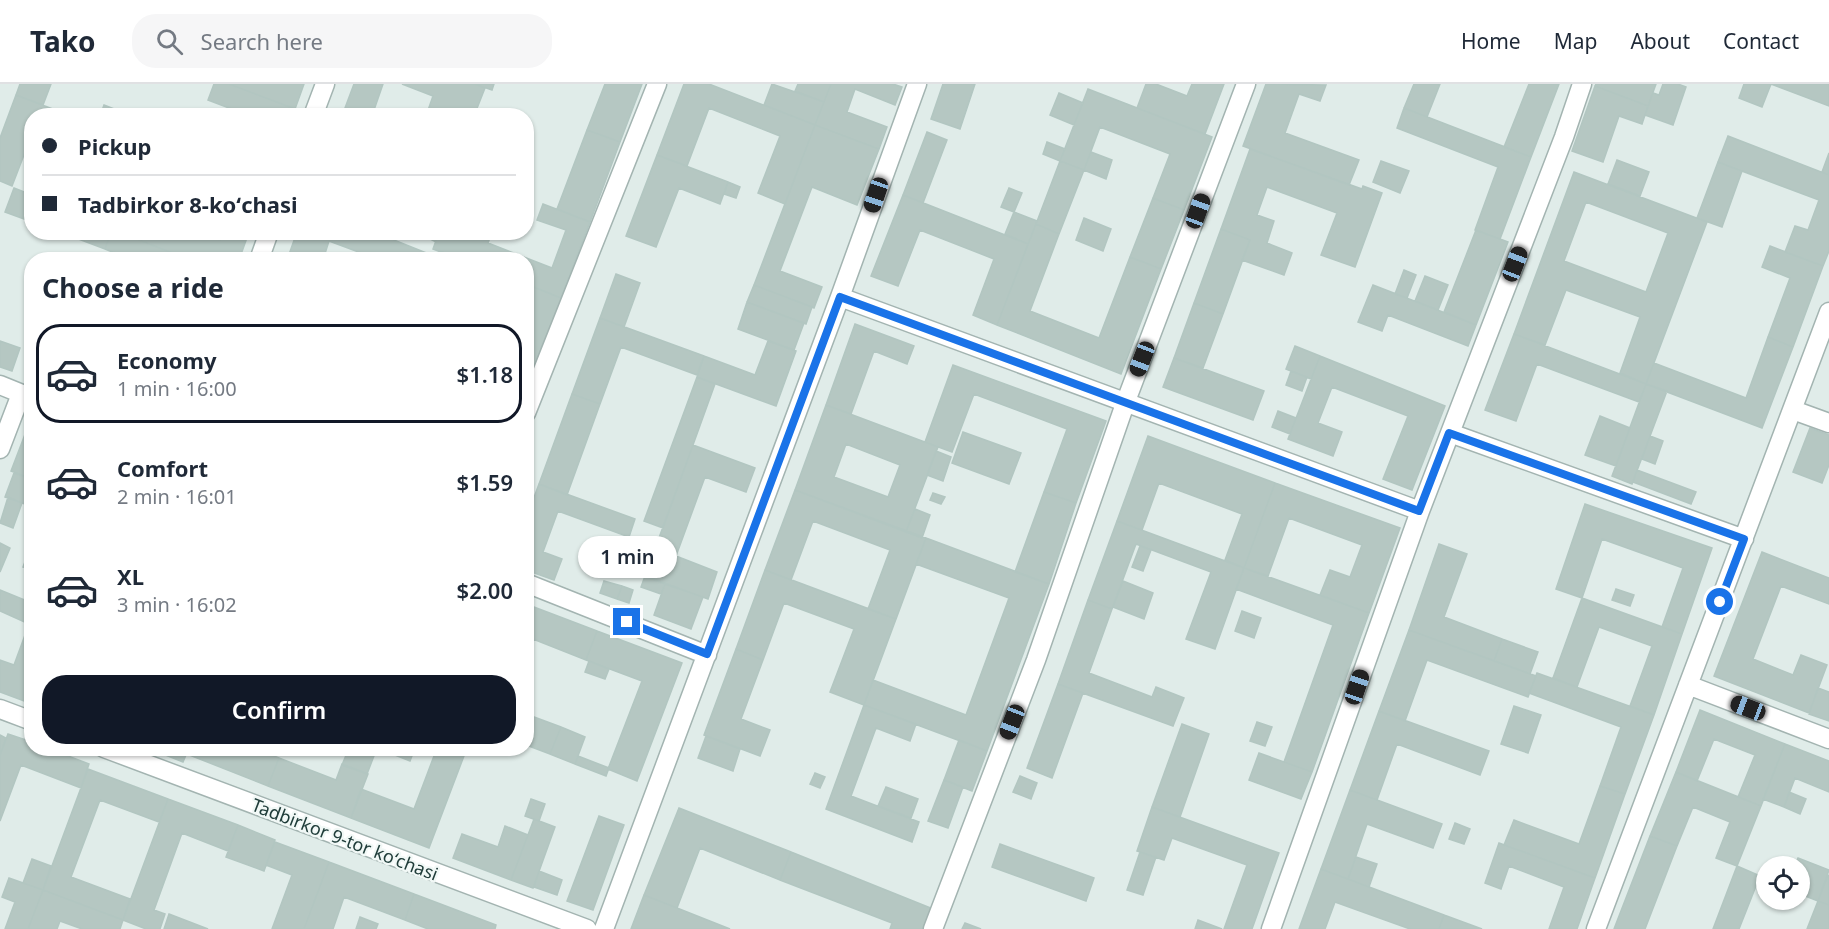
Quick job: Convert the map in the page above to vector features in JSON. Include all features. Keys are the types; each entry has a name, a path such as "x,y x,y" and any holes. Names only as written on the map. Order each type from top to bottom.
{"street":[{"path":"316,108 324,84"},
{"path":"534,393 657,84"},
{"path":"604,929 917,84"},
{"path":"933,929 1036,660 1126,401 1246,84"},
{"path":"1271,929 1419,511 1564,137 1582,84"},
{"path":"840,297 1419,511"},
{"path":"1596,929 1829,312"},
{"path":"0,385 24,395"},
{"path":"0,448 24,400"},
{"path":"1793,410 1829,423"},
{"path":"1449,433 1744,539"},
{"path":"534,586 707,654"},
{"path":"1688,685 1829,739"},
{"path":"0,710 24,718"},
{"name":"Tadbirkor 9-tor koʻchasi","path":"125,756 587,929"}],"building":[{"path":"20,84 51,84 43,105 16,95"},
{"path":"214,84 229,84 292,108 229,108 208,100"},
{"path":"229,84 304,84 295,108"},
{"path":"354,84 383,84 375,108 345,108"},
{"path":"402,84 475,84 485,88 477,108 429,108 433,96"},
{"path":"475,84 494,84 492,90"},
{"path":"605,84 642,84 620,142 587,130"},
{"path":"684,84 709,84 815,125 785,204 758,193 780,136 709,108 687,166 657,155"},
{"path":"772,84 824,102 815,125 764,105"},
{"path":"798,84 831,84 824,102 795,91"},
{"path":"831,84 893,84 902,87 895,105 855,89 847,112 887,127 879,149 815,125"},
{"path":"943,84 975,84 960,129 931,119"},
{"path":"1146,84 1156,84 1187,96 1192,84 1224,84 1205,134 1137,108"},
{"path":"1266,84 1326,85 1320,101 1299,94 1285,133 1359,160 1349,185 1243,146"},
{"path":"1414,84 1440,84 1427,117 1404,108"},
{"path":"1529,84 1559,84 1531,157 1504,147"},
{"path":"1596,84 1656,84 1648,106 1595,86"},
{"path":"1663,84 1678,84 1686,87 1673,125 1645,115 1653,93 1659,95"},
{"path":"1744,84 1771,84 1762,107 1739,98"},
{"path":"1771,84 1829,84 1829,106"},
{"path":"1595,86 1648,106 1642,124 1619,116 1603,162 1572,151"},
{"path":"1088,89 1212,137 1184,210 1153,198 1170,154 1100,127 1084,170 1060,161"},
{"path":"1059,93 1083,103 1074,125 1050,115"},
{"path":"16,95 50,108 24,108 24,155 12,186 0,181 0,138"},
{"path":"1404,108 1531,157 1500,239 1475,230 1498,167 1397,128"},
{"path":"815,125 879,149 857,205 812,187 780,271 822,287 814,308 754,285"},
{"path":"587,130 620,142 590,222 557,209"},
{"path":"927,132 947,140 923,203 903,195"},
{"path":"1728,136 1829,175 1829,251 1823,266 1785,252 1795,226 1808,230 1819,200 1718,162"},
{"path":"1047,142 1065,149 1060,161 1043,154"},
{"path":"1250,149 1362,189 1363,186 1382,193 1355,267 1321,255 1337,213 1267,187 1257,215 1274,221 1267,243 1292,253 1284,275 1242,260 1250,240 1221,229"},
{"path":"1091,152 1112,160 1106,179 1084,170"},
{"path":"1829,153 1829,175 1822,172"},
{"path":"657,155 728,182 720,204 679,188 656,247 626,236"},
{"path":"1617,160 1649,172 1640,196 1608,184"},
{"path":"1060,161 1084,170 1059,234 1036,224"},
{"path":"1381,161 1409,171 1400,193 1373,182"},
{"path":"1718,162 1742,171 1722,227 1697,218"},
{"path":"1574,172 1707,222 1646,384 1620,373 1640,317 1566,290 1545,345 1514,334","holes":["1586,202 1668,233 1646,292 1564,261"]},
{"path":"728,182 740,187 736,198 724,194"},
{"path":"14,188 24,192 24,219 5,212"},
{"path":"1009,188 1022,193 1014,212 1001,207"},
{"path":"903,195 1028,244 997,325 973,315 994,259 920,230 898,286 871,276"},
{"path":"1153,198 1184,210 1161,269 1130,257"},
{"path":"543,204 590,222 561,298 534,287 534,261 552,268 566,230 537,220"},
{"path":"1014,212 1037,221 1028,244 1005,234"},
{"path":"1084,218 1111,229 1103,251 1076,240"},
{"path":"1036,224 1059,234 1030,311 1099,338 1130,257 1161,269 1121,374 997,325"},
{"path":"1221,229 1250,240 1223,314 1194,303"},
{"path":"1476,230 1508,242 1476,325 1444,312"},
{"path":"81,240 108,240 105,249"},
{"path":"108,240 139,240 170,252 112,252 105,249"},
{"path":"139,240 246,240 242,252 170,252"},
{"path":"294,240 394,240 424,252 359,252 329,241 326,252 290,252"},
{"path":"436,240 489,240 488,243 511,252 441,252 433,249"},
{"path":"1770,246 1823,266 1793,347 1768,337 1790,278 1762,267"},
{"path":"1404,270 1416,275 1407,298 1395,294"},
{"path":"616,274 640,283 624,327 600,318"},
{"path":"1425,276 1448,285 1438,310 1415,301"},
{"path":"754,285 812,307 806,324 747,302"},
{"path":"1373,285 1476,325 1468,346 1388,315 1382,331 1358,322"},
{"path":"534,287 561,298 534,368"},
{"path":"747,302 804,323 794,350 738,329"},
{"path":"1194,303 1223,314 1203,368 1174,358"},
{"path":"600,318 704,356 697,375 621,347 600,404 572,394"},
{"path":"855,324 914,346 907,364 874,351 851,414 826,405"},
{"path":"1514,334 1646,384 1639,402 1537,364 1516,421 1485,410"},
{"path":"1768,337 1793,347 1762,428 1646,384 1654,363 1746,398"},
{"path":"0,341 20,348 12,371 0,367"},
{"path":"768,341 796,351 776,406 697,377 704,356 755,375"},
{"path":"1295,346 1320,356 1311,379 1286,369"},
{"path":"1320,356 1445,406 1412,490 1383,479 1408,416 1332,387 1318,423 1342,432 1333,456 1288,439"},
{"path":"1174,358 1264,391 1253,420 1163,387"},
{"path":"953,365 1106,421 1076,503 1044,492 1067,429 974,394 952,452 925,442"},
{"path":"1291,371 1307,377 1302,391 1286,385"},
{"path":"697,377 715,384 663,528 644,521"},
{"path":"1646,384 1667,391 1632,484 1612,476"},
{"path":"572,394 600,404 567,495 539,484"},
{"path":"826,405 938,447 906,532 795,490","holes":["846,444 900,465 888,497 834,477"]},
{"path":"1278,411 1296,418 1290,434 1272,427"},
{"path":"1600,416 1630,428 1616,466 1585,455"},
{"path":"1810,428 1829,435 1829,465 1822,483 1793,472"},
{"path":"963,432 1021,453 1009,484 952,463"},
{"path":"1148,436 1275,483 1244,568 1225,560 1242,514 1159,483 1142,530 1117,521"},
{"path":"1650,436 1663,441 1655,464 1642,459"},
{"path":"24,437 24,476 11,471"},
{"path":"693,445 755,468 746,492 705,477 676,556 717,572 708,599 645,576"},
{"path":"936,451 951,457 943,481 927,475"},
{"path":"1637,470 1696,492 1691,504 1633,482"},
{"path":"14,473 24,476 24,504 5,497"},
{"path":"1275,483 1400,528 1369,613 1320,595 1330,570 1350,577 1362,545 1289,518 1268,576 1244,568"},
{"path":"539,484 635,519 629,537 558,511 543,552 562,559 554,580 534,573 534,497"},
{"path":"795,490 926,538 896,619 868,609 890,550 813,521 791,580 765,570"},
{"path":"1044,492 1076,503 1049,584 1015,572"},
{"path":"933,493 945,497 941,504 930,500"},
{"path":"8,497 22,503 13,528 0,523"},
{"path":"1585,504 1712,548 1682,634 1662,627 1683,568 1602,539 1582,598 1556,589"},
{"path":"915,509 930,515 922,538 906,532"},
{"path":"1117,521 1244,568 1215,649 1186,639 1211,572 1136,544 1112,609 1088,600"},
{"path":"926,538 1049,584 987,751 864,705 873,680 966,715 1009,598 916,564"},
{"path":"0,543 10,548 0,572"},
{"path":"1439,544 1467,554 1444,617 1502,639 1494,661 1409,630"},
{"path":"1140,546 1151,550 1143,571 1132,567"},
{"path":"1762,552 1829,578 1829,604 1781,586 1753,659 1793,675 1801,655 1827,665 1809,713 1714,676"},
{"path":"1244,568 1369,613 1312,772 1284,762 1333,625 1236,589"},
{"path":"765,570 896,619 864,705 830,692 854,629 784,603 763,660 736,649"},
{"path":"645,576 665,584 661,594 641,587"},
{"path":"604,581 622,586 617,599 600,593"},
{"path":"1123,581 1153,593 1144,619 1113,607"},
{"path":"665,584 703,597 691,629 654,615"},
{"path":"622,586 633,590 629,603 617,599"},
{"path":"1616,589 1634,595 1630,606 1612,600"},
{"path":"0,590 24,600 24,622 0,611"},
{"path":"1582,598 1682,634 1654,715 1630,706 1652,646 1599,627 1577,687 1553,678"},
{"path":"1088,600 1112,609 1089,673 1152,697 1156,687 1184,698 1173,726 1058,684"},
{"path":"534,607 597,631 586,660 534,639"},
{"path":"1242,611 1261,618 1254,638 1235,631"},
{"path":"1409,630 1536,676 1528,697 1427,660 1405,721 1379,711"},
{"path":"597,631 682,663 637,781 608,769 642,681 586,660"},
{"path":"24,638 24,701 0,692 0,660 14,665"},
{"path":"1502,639 1538,652 1530,674 1494,661"},
{"path":"736,649 763,660 741,719 770,730 760,756 704,735"},
{"path":"589,661 609,669 605,679 585,672"},
{"path":"1537,673 1654,715 1625,794 1600,786 1621,727 1529,693"},
{"path":"1058,684 1083,693 1052,778 1027,768"},
{"path":"1818,688 1829,692 1829,721 1809,714"},
{"path":"864,705 916,724 910,741 876,728 851,796 919,822 912,842 826,809"},
{"path":"1514,706 1541,715 1528,753 1501,744"},
{"path":"1700,710 1785,744 1761,806 1738,797 1755,755 1714,739 1697,781 1676,772"},
{"path":"1379,711 1489,751 1480,775 1397,744 1377,800 1350,790"},
{"path":"534,717 561,727 550,754 534,748"},
{"path":"1257,722 1272,727 1265,746 1250,741"},
{"path":"1182,724 1209,734 1180,817 1152,807"},
{"path":"561,727 585,737 575,764 550,754"},
{"path":"8,734 24,739 24,756 68,756 89,764 81,788 21,765 0,821 0,755"},
{"path":"0,735 6,738 0,755"},
{"path":"706,736 740,749 733,771 698,758"},
{"path":"959,740 987,751 972,791 944,780"},
{"path":"1785,744 1829,761 1829,792 1795,778 1784,807 1763,799"},
{"path":"1259,753 1312,772 1301,799 1249,780"},
{"path":"168,756 186,756 183,762"},
{"path":"192,756 274,756 279,758 268,786"},
{"path":"346,756 374,756 367,774 342,765"},
{"path":"398,756 412,756 410,761"},
{"path":"434,756 464,756 429,848 351,818 361,789 414,809"},
{"path":"578,756 609,768 606,776 575,764"},
{"path":"279,758 336,780 342,764 368,774 351,818 268,786"},
{"path":"88,769 168,799 159,822 100,800 71,877 130,899 123,920 43,890"},
{"path":"1676,772 1761,806 1737,866 1716,858 1730,822 1693,807 1677,846 1650,836"},
{"path":"815,773 825,777 820,788 810,784"},
{"path":"1020,776 1037,783 1031,799 1013,792"},
{"path":"944,780 963,787 948,828 928,821"},
{"path":"1600,786 1625,794 1595,878 1504,845 1514,820 1579,844"},
{"path":"886,787 918,799 911,818 878,806"},
{"path":"1350,790 1442,824 1433,848 1367,824 1348,879 1321,869"},
{"path":"1789,792 1806,799 1800,814 1784,807"},
{"path":"168,799 238,825 228,851 182,833 154,910 165,914 160,929 146,929 123,920"},
{"path":"531,799 545,804 539,821 525,816"},
{"path":"1152,807 1279,853 1252,929 1224,929 1247,865 1172,838 1164,860 1137,851"},
{"path":"679,808 791,852 780,880 700,848 677,908 644,895"},
{"path":"599,816 624,825 593,910 567,901"},
{"path":"534,819 555,827 533,888 511,880"},
{"path":"1455,823 1470,829 1464,844 1449,839"},
{"path":"238,825 275,840 264,871 226,857"},
{"path":"505,826 528,835 511,880 453,858 462,834 498,847"},
{"path":"1650,836 1677,846 1645,929 1614,929"},
{"path":"275,842 329,862 304,929 272,929 292,875 266,865"},
{"path":"1499,843 1595,878 1577,929 1549,929 1564,887 1509,866 1501,889 1485,883"},
{"path":"1000,844 1094,878 1086,901 992,867"},
{"path":"791,852 933,909 925,929 890,929 892,923 780,880"},
{"path":"1140,852 1156,857 1143,895 1127,890"},
{"path":"1356,857 1377,864 1369,887 1348,879"},
{"path":"32,859 51,866 43,890 23,883"},
{"path":"329,862 414,894 405,920 344,897 333,929 304,929"},
{"path":"1810,863 1829,870 1818,901 1810,898"},
{"path":"1737,866 1756,874 1756,886 1739,929 1713,929"},
{"path":"1321,869 1444,915 1439,929 1410,929 1335,902 1325,929 1299,929"},
{"path":"539,871 562,880 557,895 534,887"},
{"path":"1829,876 1829,905 1818,901"},
{"path":"9,878 43,890 28,929 5,929 15,902 2,897"},
{"path":"43,890 123,920 120,929 82,929 60,921 57,929 28,929"},
{"path":"414,894 496,925 495,929 428,929 405,920"},
{"path":"644,895 677,908 730,929 631,929"},
{"path":"1818,901 1829,905 1829,929 1807,929"},
{"path":"169,914 208,929 164,929"},
{"path":"1444,915 1482,929 1439,929"},
{"path":"360,917 378,924 376,929 356,929"},
{"path":"1198,920 1222,929 1195,929"},
{"path":"965,923 981,929 962,929"}],"route":[{"path":"627,622 707,654 840,297 1419,511 1449,433 1744,539 1720,602"}]}
